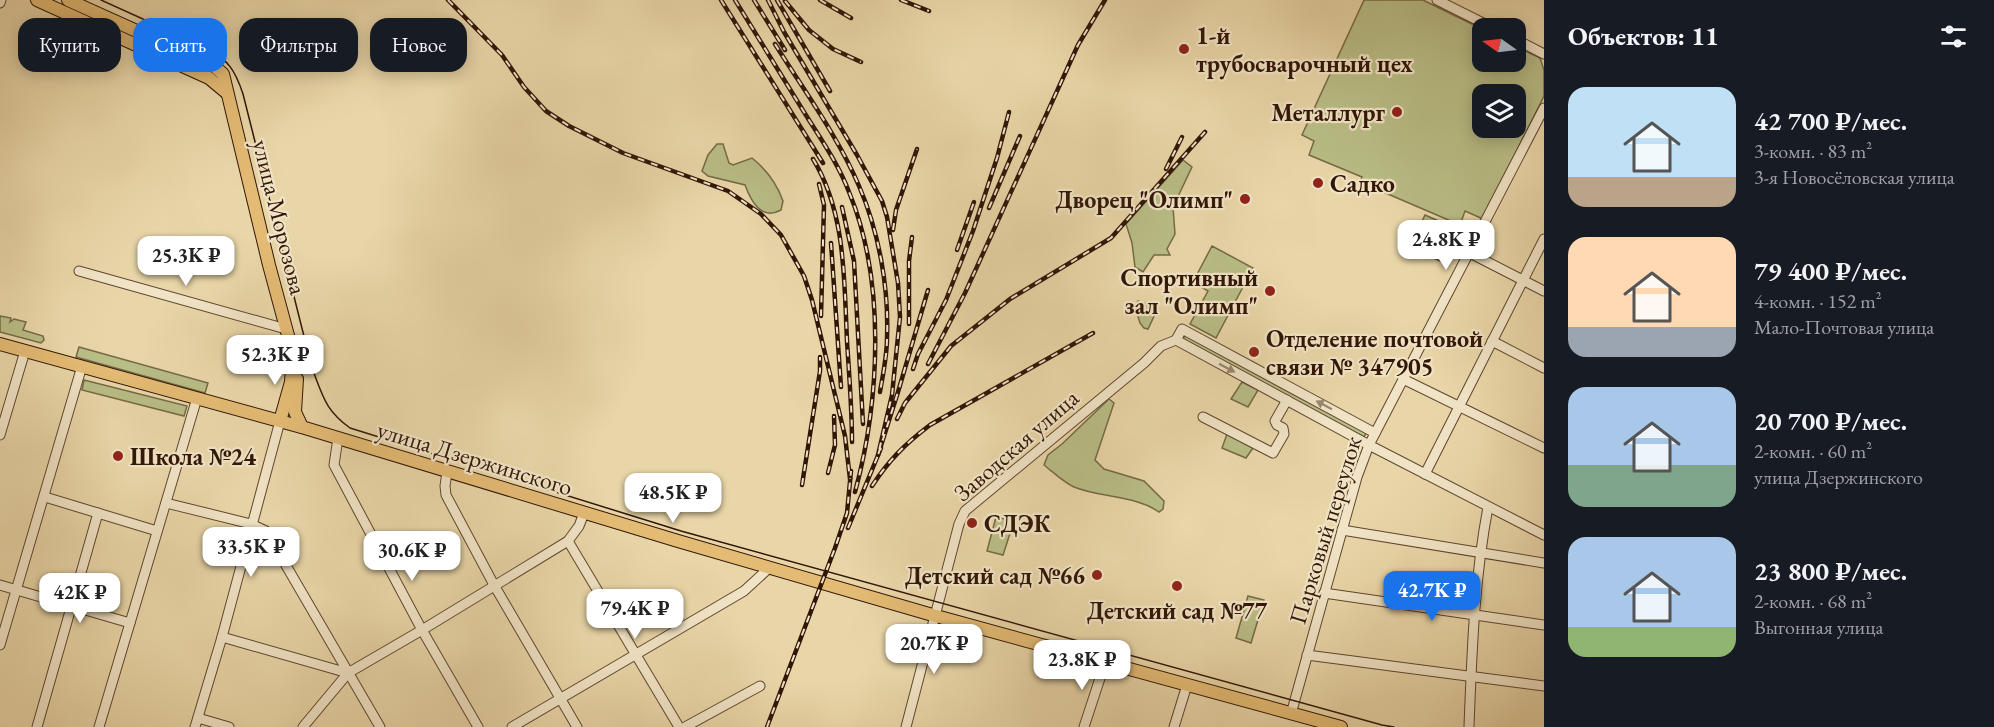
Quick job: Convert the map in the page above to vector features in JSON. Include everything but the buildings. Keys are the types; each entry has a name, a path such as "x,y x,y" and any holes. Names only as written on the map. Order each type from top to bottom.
{"main road":[{"path":"37,0 220,80 221,71 214,66 68,0"},
{"name":"улица Морозова","path":"220,80 228,94 268,265 293,354 291,382 280,421"},
{"name":"улица Дзержинского","path":"0,344 302,427 584,513 936,616 1341,727"},
{"path":"293,354 297,379 295,412 302,427"}],"street":[{"path":"1437,0 1473,18"},
{"path":"1526,45 1544,54"},
{"name":"Парковый переулок","path":"1291,714 1357,477 1369,445 1544,108"},
{"path":"1534,127 1544,132"},
{"path":"1425,474 1544,239"},
{"path":"1470,253 1544,291"},
{"path":"79,271 286,329"},
{"path":"1376,433 1182,329 1176,340 1369,445 1544,535"},
{"name":"Заводская улица","path":"936,616 959,524 965,511 1144,363 1161,346 1176,340"},
{"path":"1492,341 1544,368"},
{"path":"0,435 25,351"},
{"path":"0,645 82,366"},
{"path":"1403,380 1544,448"},
{"path":"99,727 197,398"},
{"path":"1203,417 1272,453 1284,434 1283,428 1275,421 1287,400"},
{"path":"229,727 197,723 280,421"},
{"path":"338,438 334,465 422,630 478,727"},
{"path":"447,472 446,495 494,585 577,727"},
{"path":"45,497 158,531"},
{"path":"165,503 251,524 266,531 380,727"},
{"path":"1469,726 1473,615 1488,507"},
{"path":"37,727 98,513"},
{"path":"303,727 348,673 568,541 579,526 584,513"},
{"path":"1342,530 1544,562"},
{"path":"568,541 678,727"},
{"path":"512,727 744,591 770,568"},
{"path":"0,585 130,623"},
{"path":"1324,593 1544,625"},
{"path":"906,727 936,616"},
{"path":"222,637 348,673"},
{"path":"1306,655 1544,687"},
{"path":"1084,727 1105,663"},
{"path":"1174,727 1187,685"},
{"path":"685,727 760,686"}],"green space":[{"name":"Металлург","path":"1364,0 1423,0 1472,24 1472,72 1526,72 1526,51 1540,58 1544,70 1544,96 1526,132 1526,84 1472,84 1472,138 1523,138 1483,219 1465,211 1460,225 1360,182 1362,177 1309,155 1314,141 1302,135"},
{"path":"717,144 723,144 729,163 733,165 752,158 762,167 781,195 783,201 781,210 774,213 762,211 750,197 745,185 708,176 702,171 708,155"},
{"path":"1183,160 1192,167 1173,207 1175,234 1167,249 1170,255 1154,255 1143,272 1135,267 1132,243 1126,224"},
{"path":"1425,215 1455,228 1440,261 1410,247"},
{"path":"1212,246 1253,268 1216,338 1190,324 1208,291 1193,282"},
{"path":"1138,301 1157,310 1148,329 1140,323 1135,307"},
{"path":"0,316 11,318 10,322 14,319 26,322 23,330 43,336 44,340 41,343 0,332"},
{"path":"1186,334 1367,431 1364,437 1183,339"},
{"path":"79,347 208,383 205,393 76,357"},
{"path":"84,380 187,406 184,416 82,390"},
{"path":"1242,382 1258,390 1248,407 1231,399"},
{"path":"1109,399 1114,403 1095,460 1104,469 1144,481 1164,501 1163,509 1159,512 1139,502 1074,487 1044,465 1048,455"},
{"path":"1227,434 1253,448 1246,458 1222,448"},
{"path":"996,517 1014,521 1003,555 987,551"},
{"path":"1248,596 1264,600 1251,643 1236,638"}],"tram line":[{"path":"101,0 207,48 221,57 234,72 243,94 312,368 322,395 330,408 350,428 681,531 1394,727"}],"railway":[{"path":"448,0 502,55 524,87 546,111 569,126 623,153 728,191 761,214 781,235 804,276 812,300 845,436 850,479"},
{"path":"721,0 823,163"},
{"path":"735,0 834,161 845,181 861,227 874,302 875,341 870,419 855,492"},
{"path":"754,0 785,50"},
{"path":"768,0 784,32 857,155 882,201 887,217 898,283 900,317 892,395 878,455 928,290"},
{"path":"777,0 830,91"},
{"path":"820,0 851,18"},
{"path":"901,0 929,11"},
{"path":"928,364 965,293 1078,45 1105,0"},
{"path":"785,1 809,30 833,49 861,62"},
{"path":"775,44 851,168 872,222 881,260 887,319 886,352 880,392"},
{"path":"913,369 918,354 946,300 973,231 997,158 1009,112"},
{"path":"897,419 905,403 951,346 1010,299 1111,238 1205,132"},
{"path":"989,208 1020,136"},
{"path":"1166,169 1182,137"},
{"path":"893,230 896,210 917,149"},
{"path":"813,159 832,202 841,247 852,442"},
{"path":"819,184 824,205 821,316"},
{"path":"957,250 974,202"},
{"path":"842,207 854,261 863,424"},
{"path":"909,324 909,261 912,237"},
{"path":"831,243 841,387"},
{"path":"872,486 898,453 930,425 1093,333"},
{"path":"802,485 820,371 820,357"},
{"path":"828,473 835,445 834,416"},
{"path":"848,528 881,448"},
{"path":"767,727 847,513 851,471"}],"place":[{"name":"1-й трубосварочный цех","path":"1184,49"},
{"name":"Металлург","path":"1397,112"},
{"name":"Садко","path":"1318,183"},
{"name":"Дворец \"Олимп\"","path":"1245,199"},
{"name":"Спортивный зал \"Олимп\"","path":"1270,291"},
{"name":"Отделение почтовой связи № 347905","path":"1254,352"},
{"name":"Школа №24","path":"118,456"},
{"name":"СДЭК","path":"972,523"},
{"name":"Детский сад №66","path":"1097,575"},
{"name":"Детский сад №77","path":"1177,586"}]}
